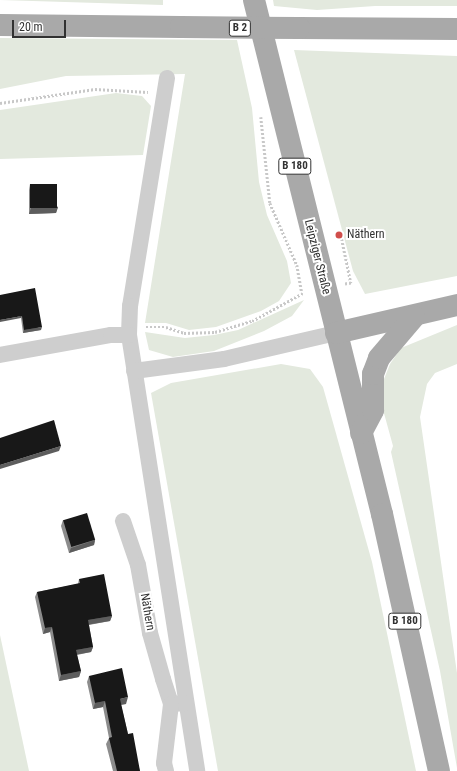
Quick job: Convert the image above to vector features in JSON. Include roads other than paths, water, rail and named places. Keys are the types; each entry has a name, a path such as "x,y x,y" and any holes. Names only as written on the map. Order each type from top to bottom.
{"main road":[{"name":"Leipziger Straße","path":"254,0 382,514 439,771"},
{"name":"B 2","path":"5,25 457,29"},
{"path":"336,333 414,316 457,304"},
{"path":"361,433 373,410 373,374 379,358 414,316"}],"street":[{"path":"167,78 130,306 129,331 179,703 197,771"},
{"path":"0,354 129,331"},
{"path":"134,370 224,359 336,333"},
{"name":"Näthern","path":"123,521 138,565 150,633 179,703 164,763 166,771"}],"place":[{"name":"Näthern","path":"339,235"}]}
